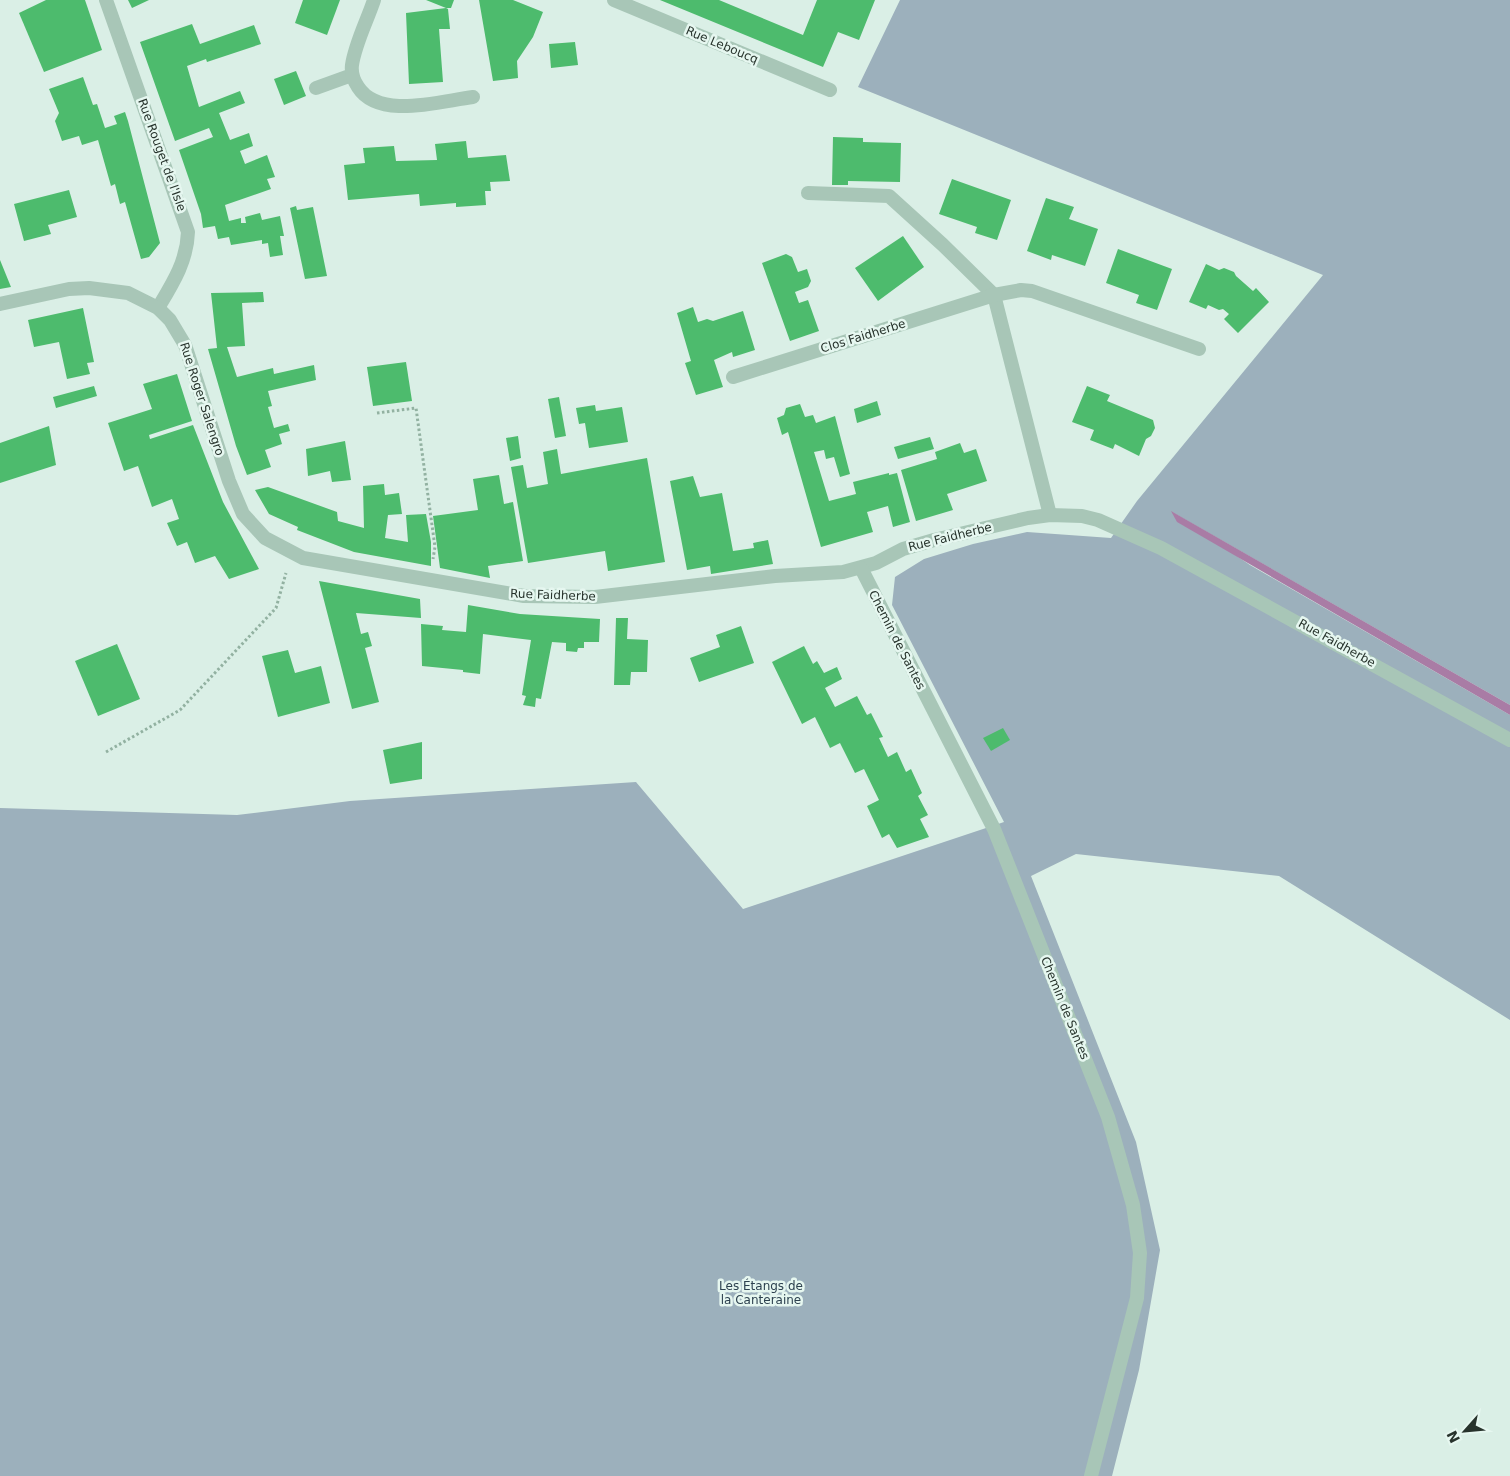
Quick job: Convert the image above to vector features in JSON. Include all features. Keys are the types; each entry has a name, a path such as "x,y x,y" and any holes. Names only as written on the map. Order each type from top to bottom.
{"street":[{"name":"Rue Rouget de l'Isle","path":"106,0 188,232 188,248 182,264 158,308"},
{"path":"374,0 354,57 352,75 362,93 368,99 382,105 402,106 473,97"},
{"name":"Rue Leboucq","path":"614,0 830,90"},
{"path":"316,88 352,75"},
{"path":"808,193 890,196 944,244 994,295 1050,515"},
{"name":"Rue Roger Salengro","path":"0,304 69,289 89,288 128,293 158,308 170,320 185,345 229,481 243,514 265,538 291,553 312,560"},
{"name":"Clos Faidherbe","path":"733,377 994,295 1020,290 1032,291 1198,349"},
{"name":"Rue Faidherbe","path":"312,560 524,596 595,597 775,576 843,572 861,568 903,549 934,540 1028,518 1050,515 1082,516 1098,520 1161,548 1510,740"},
{"name":"Chemin de Santes","path":"861,568 994,829 1108,1117 1122,1161 1133,1205 1140,1253 1137,1298 1092,1476"}],"path":[{"path":"377,413 416,408 435,547 431,580"},
{"path":"106,752 180,710 276,608 291,553"}],"green space":[{"name":"Les Étangs de la Canteraine","path":"900,0 1510,0 1510,705 1172,512 1250,565 1510,715 1510,1020 1279,876 1076,854 1031,876 1136,1142 1160,1250 1139,1370 1112,1476 0,1476 0,808 237,815 350,801 636,782 743,909 1004,822 892,605 895,577 924,559 973,544 1027,532 1111,538 1137,501 1323,275 858,87"}],"shaded area":[{"path":"1171,511 1510,705 1510,715 1177,522"}],"building":[{"path":"46,0 85,0 102,50 44,72 19,13"},
{"path":"128,0 149,0 132,8"},
{"path":"303,0 340,0 327,35 295,23"},
{"path":"426,0 454,0 451,8 446,8"},
{"path":"479,0 513,0 543,12 533,37 517,61 518,78 493,81"},
{"path":"660,0 719,0 803,35 817,0 875,0 859,40 838,32 823,67"},
{"path":"448,9 450,29 439,29 443,82 409,84 406,13"},
{"path":"192,24 200,44 254,25 261,44 207,62 206,59 187,66 199,107 240,91 245,103 219,113 230,140 249,133 253,146 240,151 245,164 267,155 275,177 267,179 271,189 225,205 229,221 241,218 241,223 246,223 245,217 260,213 262,220 280,216 284,236 280,236 283,255 270,257 268,243 262,244 262,240 231,245 229,237 218,239 215,226 203,228 201,214 179,150 213,137 209,128 175,141 140,42"},
{"path":"575,42 578,65 551,68 549,44"},
{"path":"296,71 306,96 284,105 274,79"},
{"path":"83,77 93,105 97,104 105,128 117,124 114,116 125,112 160,243 149,257 141,259 125,202 120,204 115,184 111,186 98,140 82,145 79,136 62,141 55,121 59,113 49,89"},
{"path":"833,137 863,138 863,142 901,143 900,182 848,181 848,185 832,185"},
{"path":"466,141 468,158 506,155 510,181 490,182 491,191 485,191 486,205 456,207 456,203 420,206 419,194 348,200 344,165 365,163 363,148 394,146 396,161 437,160 435,144"},
{"path":"952,179 1011,200 997,240 975,233 977,227 939,214"},
{"path":"69,190 77,217 48,225 51,234 24,241 14,204"},
{"path":"1046,198 1074,207 1069,219 1098,229 1085,266 1052,255 1051,260 1027,251"},
{"path":"296,206 297,210 313,207 327,276 305,279 290,208"},
{"path":"903,236 924,267 878,301 855,268"},
{"path":"1118,249 1172,269 1157,310 1136,303 1139,295 1106,283"},
{"path":"786,254 792,257 798,272 807,269 811,281 808,287 795,292 799,303 808,300 819,331 790,341 762,263"},
{"path":"0,260 11,287 0,289"},
{"path":"1206,264 1219,270 1224,268 1234,272 1253,291 1256,288 1269,302 1238,333 1224,319 1229,314 1223,309 1219,310 1208,305 1206,309 1189,302"},
{"path":"263,292 264,302 242,303 245,346 227,347 237,377 273,368 274,374 314,365 316,380 268,391 272,406 268,407 274,428 288,424 290,431 279,434 282,444 265,450 271,467 247,475 236,446 208,349 217,348 211,293"},
{"path":"693,307 698,322 707,319 713,321 743,311 755,350 733,357 732,352 714,360 723,387 696,395 685,363 691,361 677,313"},
{"path":"83,308 94,362 87,363 90,374 67,379 59,342 34,347 28,320"},
{"path":"406,362 412,401 373,406 367,367"},
{"path":"177,374 192,421 149,435 150,439 193,425 223,502 259,569 229,579 215,556 195,563 187,542 177,546 167,523 179,519 172,499 152,507 138,466 124,471 108,423 152,409 143,384"},
{"path":"94,386 97,396 56,408 53,397"},
{"path":"1087,386 1110,395 1107,401 1153,420 1155,428 1151,436 1146,439 1139,456 1115,444 1113,449 1090,440 1094,430 1072,422"},
{"path":"559,397 566,436 555,438 548,399"},
{"path":"877,401 881,415 857,423 854,409"},
{"path":"800,404 805,417 813,415 816,423 835,416 850,474 840,477 834,457 826,459 824,450 814,452 829,501 856,494 853,482 889,473 889,475 897,473 910,522 893,527 888,506 867,512 873,532 821,547 788,432 782,435 777,418 784,415 786,408"},
{"path":"595,405 596,411 622,407 628,442 589,448 585,423 579,424 576,408"},
{"path":"49,426 56,465 0,483 0,443"},
{"path":"518,436 521,458 510,461 506,438"},
{"path":"930,437 934,449 898,459 894,447"},
{"path":"345,441 351,480 332,482 330,471 308,476 306,449"},
{"path":"960,443 964,453 976,449 987,481 947,494 953,510 916,521 901,470 937,459 935,452"},
{"path":"557,449 561,474 647,458 665,562 608,571 605,551 528,563 511,467 523,465 527,488 548,484 543,452"},
{"path":"499,475 504,504 513,502 523,561 488,566 490,578 440,568 433,516 478,510 473,479"},
{"path":"693,476 700,497 722,493 733,551 754,548 753,543 768,540 773,564 711,574 710,566 687,570 670,481"},
{"path":"384,484 385,495 399,493 402,514 388,515 385,538 408,542 406,515 426,514 431,542 431,566 354,552 297,530 298,527 269,514 255,490 268,487 337,512 338,521 364,528 363,486"},
{"path":"319,581 420,599 421,618 356,613 361,634 368,632 372,646 365,648 379,702 352,709"},
{"path":"468,605 520,614 600,619 599,642 584,642 584,648 578,648 577,652 566,651 566,643 552,642 541,699 536,698 535,707 523,705 526,696 522,695 531,640 483,634 480,674 463,672 463,670 422,666 421,624 443,626 442,630 466,632"},
{"path":"616,618 628,618 627,639 648,640 647,672 631,672 630,685 614,685"},
{"path":"741,626 754,663 699,682 690,658 720,647 716,635"},
{"path":"117,644 140,699 98,716 75,661"},
{"path":"804,646 813,664 817,661 824,673 837,667 842,679 825,688 835,707 857,696 867,715 871,713 883,737 879,738 888,757 897,752 906,772 911,769 922,793 918,796 928,815 920,819 929,837 897,848 889,834 882,838 867,806 879,800 864,769 855,773 840,743 830,748 815,717 802,724 772,662"},
{"path":"288,650 295,673 321,666 330,703 278,717 262,656"},
{"path":"1003,728 1010,740 991,751 983,738"},
{"path":"422,742 422,779 390,784 383,750"}]}
